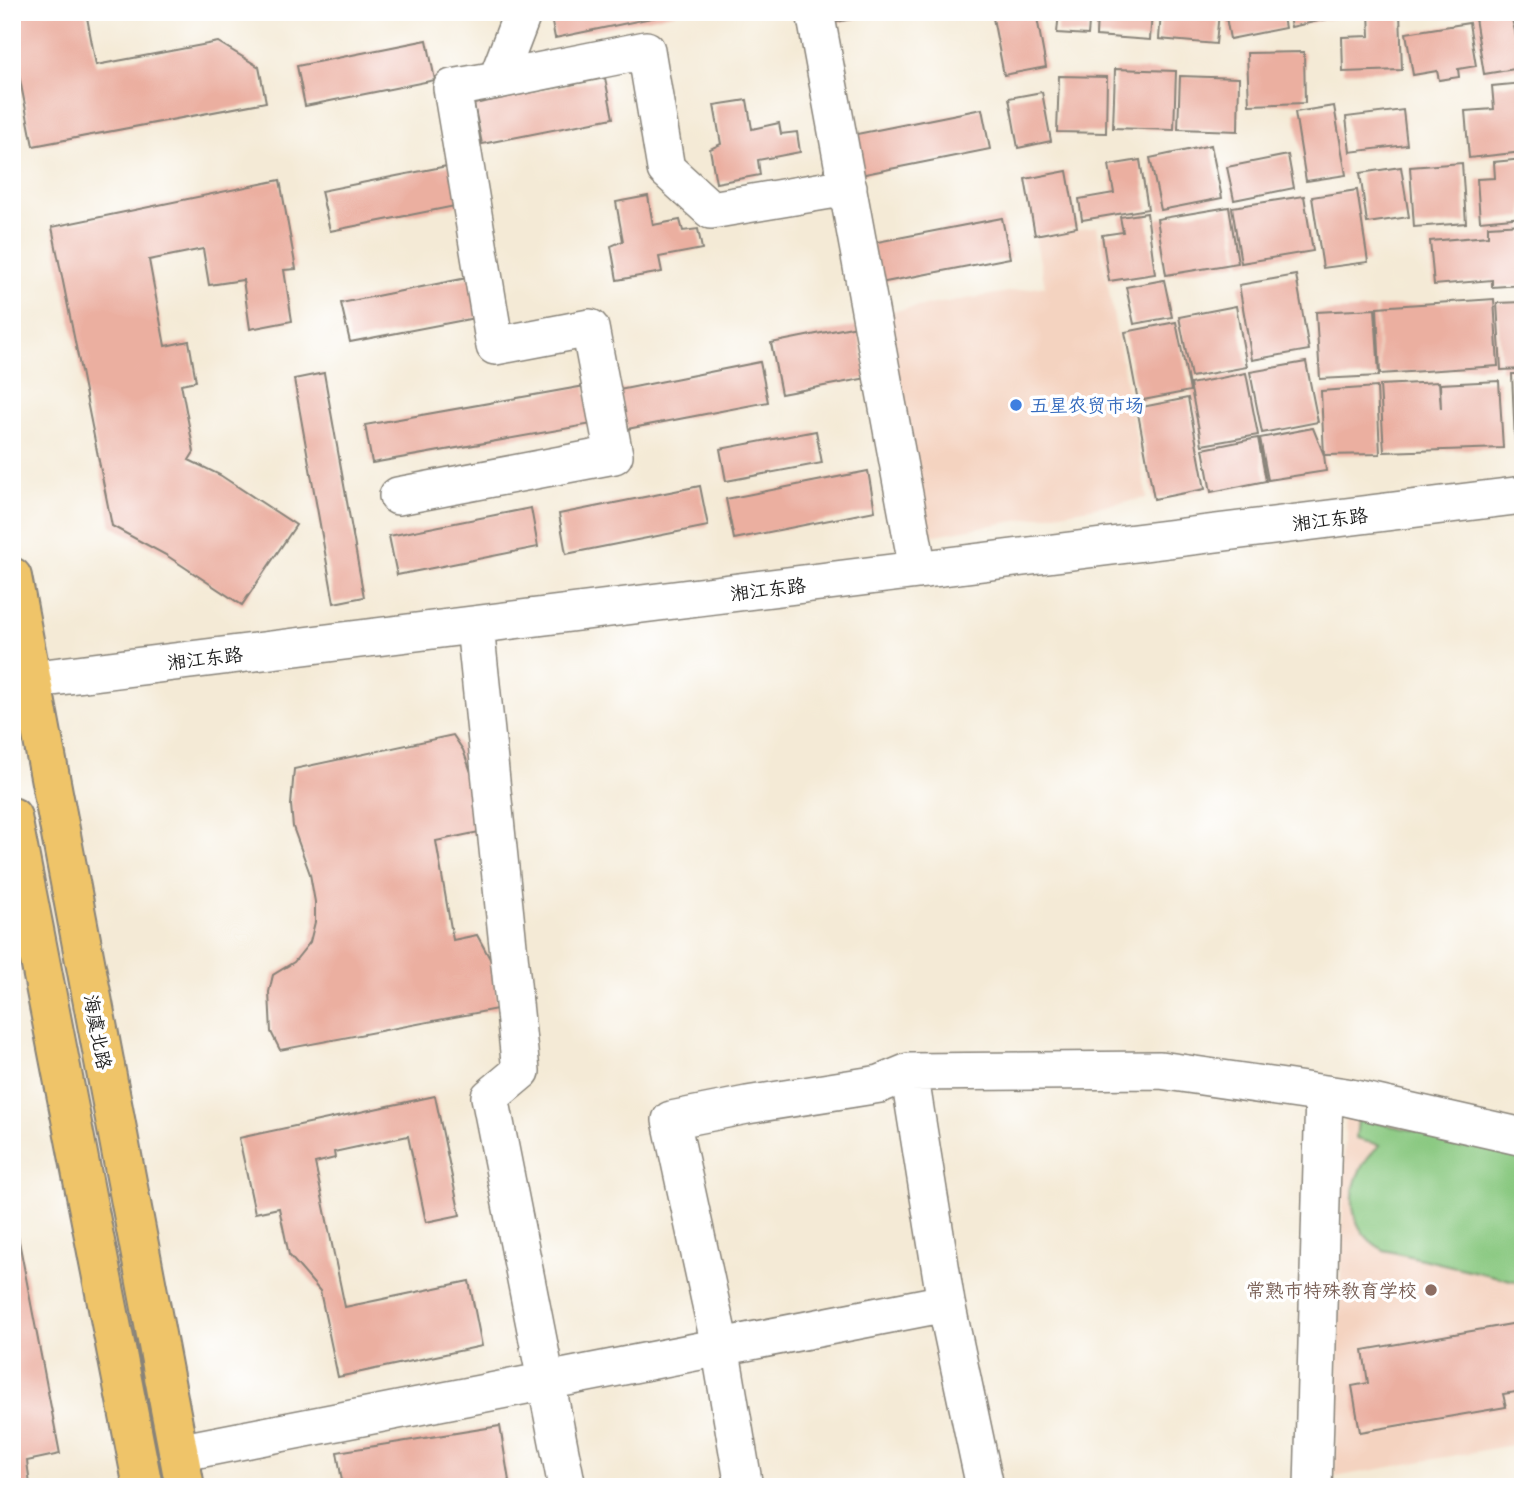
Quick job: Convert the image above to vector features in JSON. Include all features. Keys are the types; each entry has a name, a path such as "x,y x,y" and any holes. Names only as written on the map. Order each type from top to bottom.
{"main road":[{"name":"海虞北路","path":"12,577 21,681 182,1470"},
{"path":"12,817 143,1487"}],"street":[{"path":"497,80 523,12"},
{"path":"815,12 918,570"},
{"path":"398,496 614,455 590,328 495,346 452,88 646,50 666,169 711,210 848,187"},
{"name":"湘江东路","path":"21,681 1523,495"},
{"path":"475,626 521,1071 490,1097 567,1487"},
{"path":"744,1487 720,1346 671,1120 880,1084 909,1072 1160,1070 1346,1097 1523,1137"},
{"path":"909,1072 946,1303 985,1487"},
{"path":"1313,1487 1324,1094"},
{"path":"182,1470 547,1380 946,1303"}],"shaded area":[{"name":"五星农贸市场","path":"1097,226 1147,498 924,537 887,312 1045,286 1035,238"},
{"name":"常熟市特殊教育学校","path":"1346,1097 1523,1137 1523,1443 1335,1477"}],"green space":[{"path":"1358,1119 1523,1153 1523,1283 1384,1250 1370,1240 1360,1228 1354,1214 1353,1200 1360,1170 1380,1145 1356,1139"}],"building":[{"path":"12,12 86,12 96,65 218,42 259,67 266,102 33,146 12,39"},
{"path":"550,12 676,12 676,13 555,38"},
{"path":"829,12 878,12 878,14 831,23"},
{"path":"1036,12 1046,67 1004,75 993,18"},
{"path":"1059,12 1090,12 1088,35 1057,33"},
{"path":"1097,12 1152,12 1150,40 1096,36"},
{"path":"1161,12 1219,12 1216,44 1159,39"},
{"path":"1225,12 1282,12 1285,28 1230,39"},
{"path":"1288,12 1336,12 1337,17 1291,27"},
{"path":"1369,12 1400,12 1402,70 1343,72 1342,37 1370,36"},
{"path":"1474,12 1510,12 1521,68 1484,74"},
{"path":"1469,23 1476,66 1458,69 1459,77 1439,80 1437,71 1413,75 1406,33"},
{"path":"427,40 435,80 305,106 297,66"},
{"path":"1304,52 1305,103 1249,105 1247,53"},
{"path":"1115,69 1176,71 1174,130 1113,128"},
{"path":"1059,76 1107,77 1106,133 1057,132"},
{"path":"1180,76 1239,78 1238,131 1178,129"},
{"path":"605,78 613,118 482,144 474,104"},
{"path":"1523,83 1523,152 1469,158 1465,111 1494,109 1492,86"},
{"path":"1042,92 1051,141 1018,148 1009,98"},
{"path":"747,100 752,129 779,123 781,134 797,132 800,152 758,160 760,175 716,183 710,149 721,144 714,105"},
{"path":"1334,106 1346,175 1306,181 1295,112"},
{"path":"982,109 990,149 860,175 852,135"},
{"path":"1403,110 1407,145 1350,152 1346,117"},
{"path":"1211,145 1222,198 1161,210 1150,158"},
{"path":"1288,155 1294,188 1234,200 1227,167"},
{"path":"1523,159 1523,217 1480,221 1477,179 1495,178 1494,162"},
{"path":"1140,160 1148,209 1082,220 1079,199 1114,193 1109,165"},
{"path":"1462,163 1466,223 1414,227 1410,167"},
{"path":"452,165 460,205 330,231 321,191"},
{"path":"1401,167 1409,217 1367,223 1360,173"},
{"path":"1067,171 1077,227 1035,235 1025,179"},
{"path":"280,180 296,269 284,270 292,321 250,329 243,280 209,285 203,249 149,260 165,346 189,341 196,381 181,384 194,452 189,460 220,475 296,525 242,605 166,555 112,526 52,227"},
{"path":"1357,190 1368,262 1323,268 1312,197"},
{"path":"648,196 653,225 680,220 683,231 698,229 702,249 659,257 662,272 617,280 611,246 623,241 616,202"},
{"path":"1304,196 1313,251 1241,263 1232,207"},
{"path":"1229,207 1238,263 1166,275 1157,219"},
{"path":"1147,213 1155,274 1109,281 1102,235 1123,232 1120,217"},
{"path":"1002,218 1010,258 880,283 872,243"},
{"path":"1523,224 1523,285 1492,287 1492,280 1434,285 1430,241 1488,236 1488,226"},
{"path":"1296,275 1309,350 1252,360 1239,285"},
{"path":"472,277 480,317 350,342 341,303"},
{"path":"1164,280 1172,317 1134,324 1126,287"},
{"path":"1494,299 1498,366 1380,374 1377,307"},
{"path":"1523,302 1523,369 1501,370 1497,303"},
{"path":"1236,306 1247,367 1191,377 1179,317"},
{"path":"1375,309 1379,376 1320,379 1316,312"},
{"path":"1176,322 1190,391 1138,401 1125,332"},
{"path":"857,326 867,378 781,394 771,343"},
{"path":"760,362 768,402 627,429 619,390"},
{"path":"1306,362 1318,422 1262,433 1250,372"},
{"path":"324,373 364,597 334,603 294,379"},
{"path":"1246,373 1258,435 1202,445 1190,384"},
{"path":"1512,374 1523,374 1523,441 1515,441"},
{"path":"1499,381 1503,448 1384,452 1380,385 1439,382 1441,409 1440,384"},
{"path":"585,386 592,424 372,463 365,425"},
{"path":"1377,387 1380,454 1324,455 1321,391"},
{"path":"1188,398 1205,489 1154,499 1137,408"},
{"path":"1313,428 1324,455 1326,471 1268,480 1260,438"},
{"path":"816,431 822,463 726,481 720,449"},
{"path":"1258,438 1266,481 1211,492 1203,449"},
{"path":"868,471 875,511 734,539 726,499"},
{"path":"700,486 708,526 566,554 559,514"},
{"path":"531,508 538,547 397,575 389,536"},
{"path":"453,735 463,750 477,789 479,832 436,841 453,940 477,935 495,968 497,1009 280,1050 271,1032 269,992 273,975 294,962 310,942 315,922 310,874 293,827 291,805 294,769"},
{"path":"435,1096 460,1215 426,1222 408,1136 334,1152 335,1158 315,1163 345,1307 469,1281 482,1346 338,1377 320,1291 289,1255 279,1208 255,1213 239,1138"},
{"path":"12,1205 60,1454 27,1461 30,1485 22,1487 12,1487"},
{"path":"1523,1322 1523,1391 1503,1394 1506,1407 1360,1432 1352,1386 1368,1383 1363,1350"},
{"path":"500,1426 510,1487 343,1487 337,1452"}],"place":[{"name":"五星农贸市场","path":"1016,405"},
{"name":"常熟市特殊教育学校","path":"1431,1290"}]}
